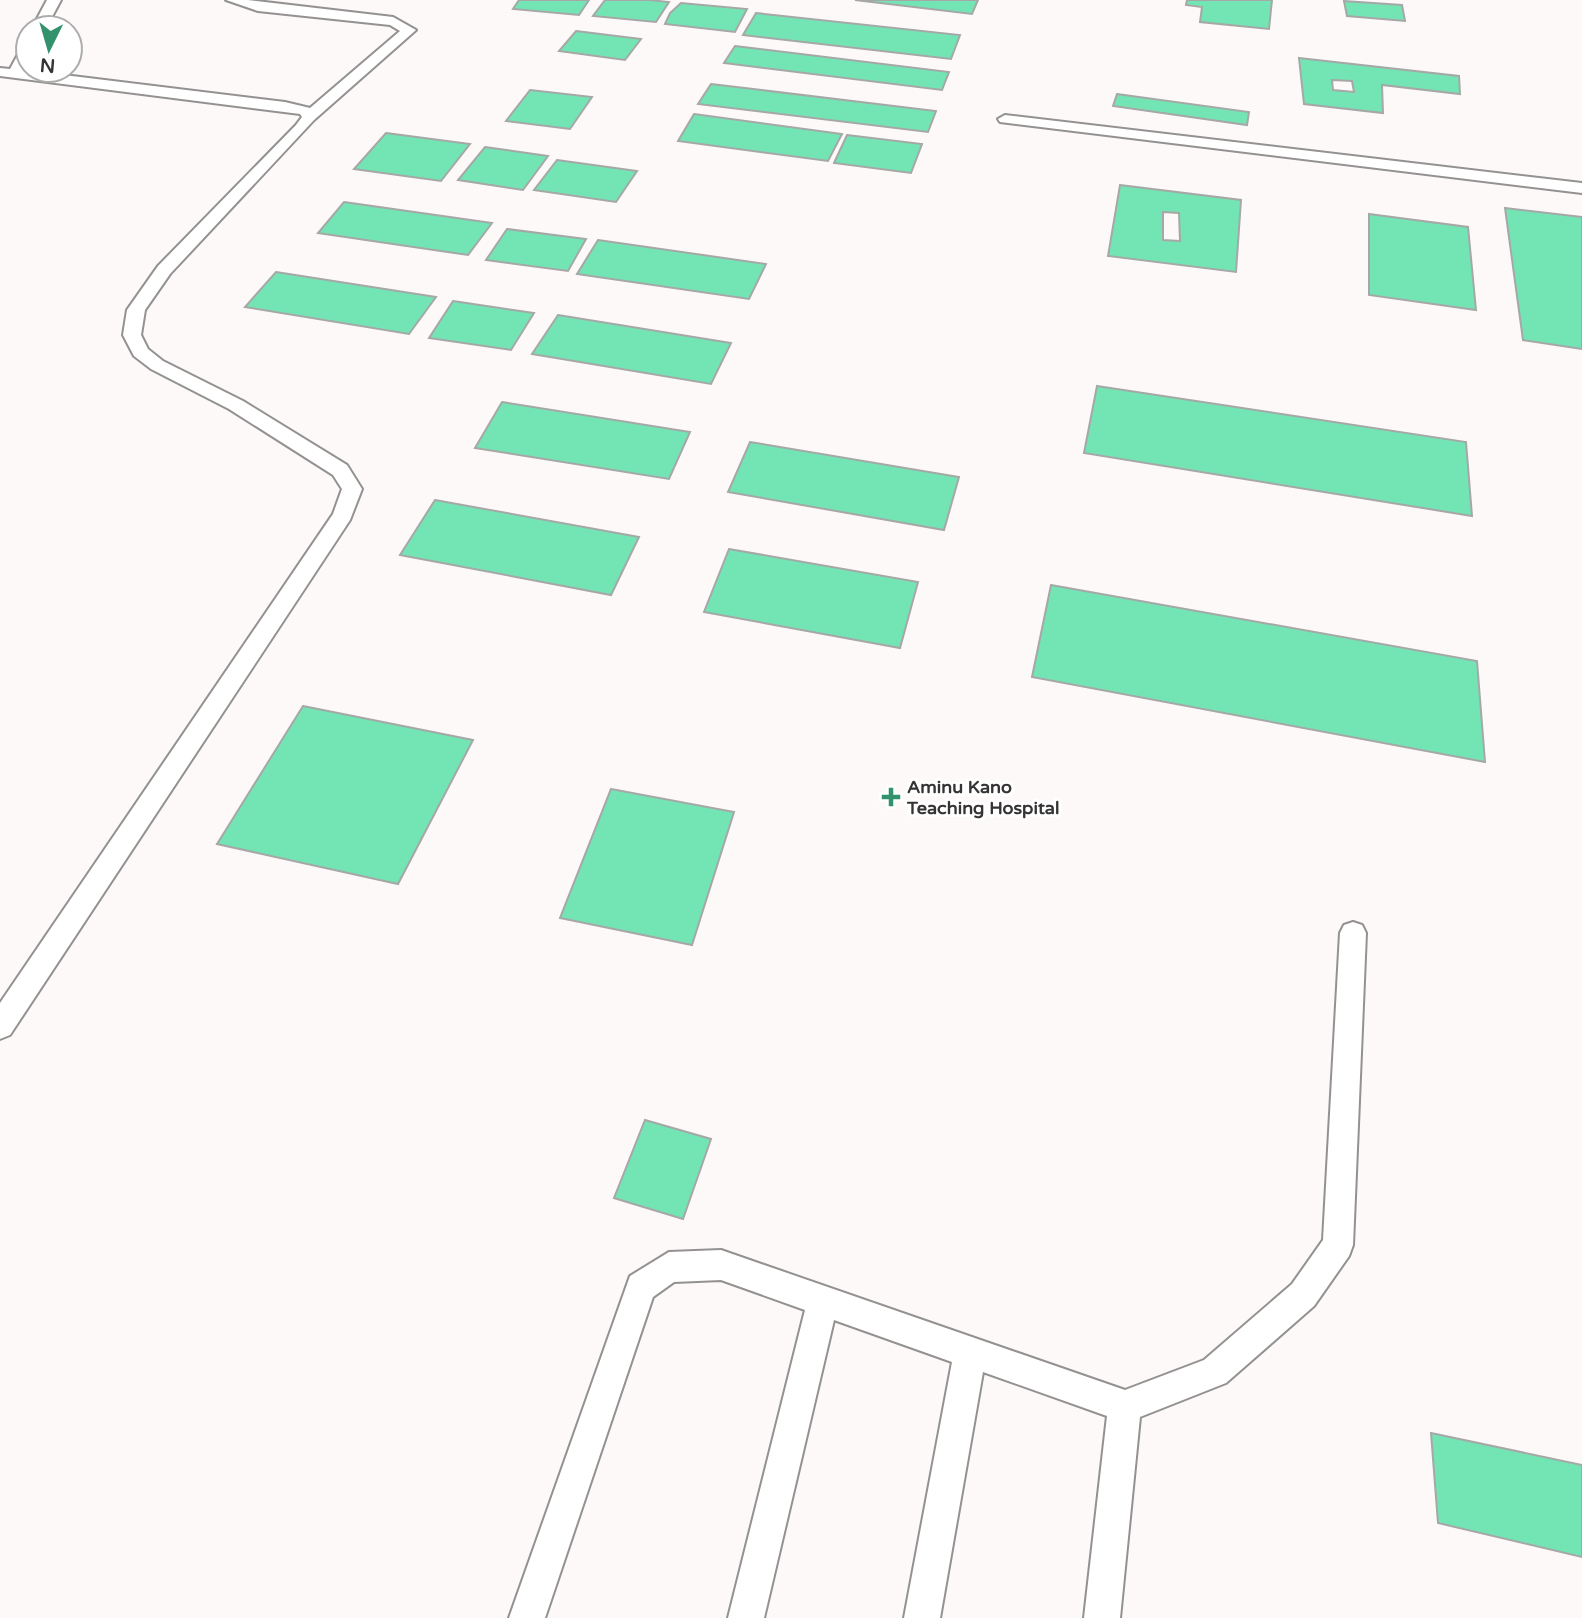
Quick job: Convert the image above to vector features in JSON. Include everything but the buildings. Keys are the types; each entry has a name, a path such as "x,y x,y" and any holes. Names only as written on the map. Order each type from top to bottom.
{"lane":[{"path":"0,1026 335,527 352,489 341,470 236,405 157,365 140,352 132,335 136,310 164,270 309,117 409,30 393,21 258,7 233,0"},
{"path":"7,73 285,106 305,111 309,117"},
{"path":"1005,119 1582,188"},
{"path":"527,1618 641,1287 668,1267 721,1265 1125,1406 1215,1372 1303,1295 1338,1245 1353,933"},
{"path":"746,1618 823,1301"},
{"path":"922,1618 970,1352"},
{"path":"1102,1618 1125,1406"}],"place":[{"name":"Aminu Kano Teaching Hospital","path":"891,797"}]}
